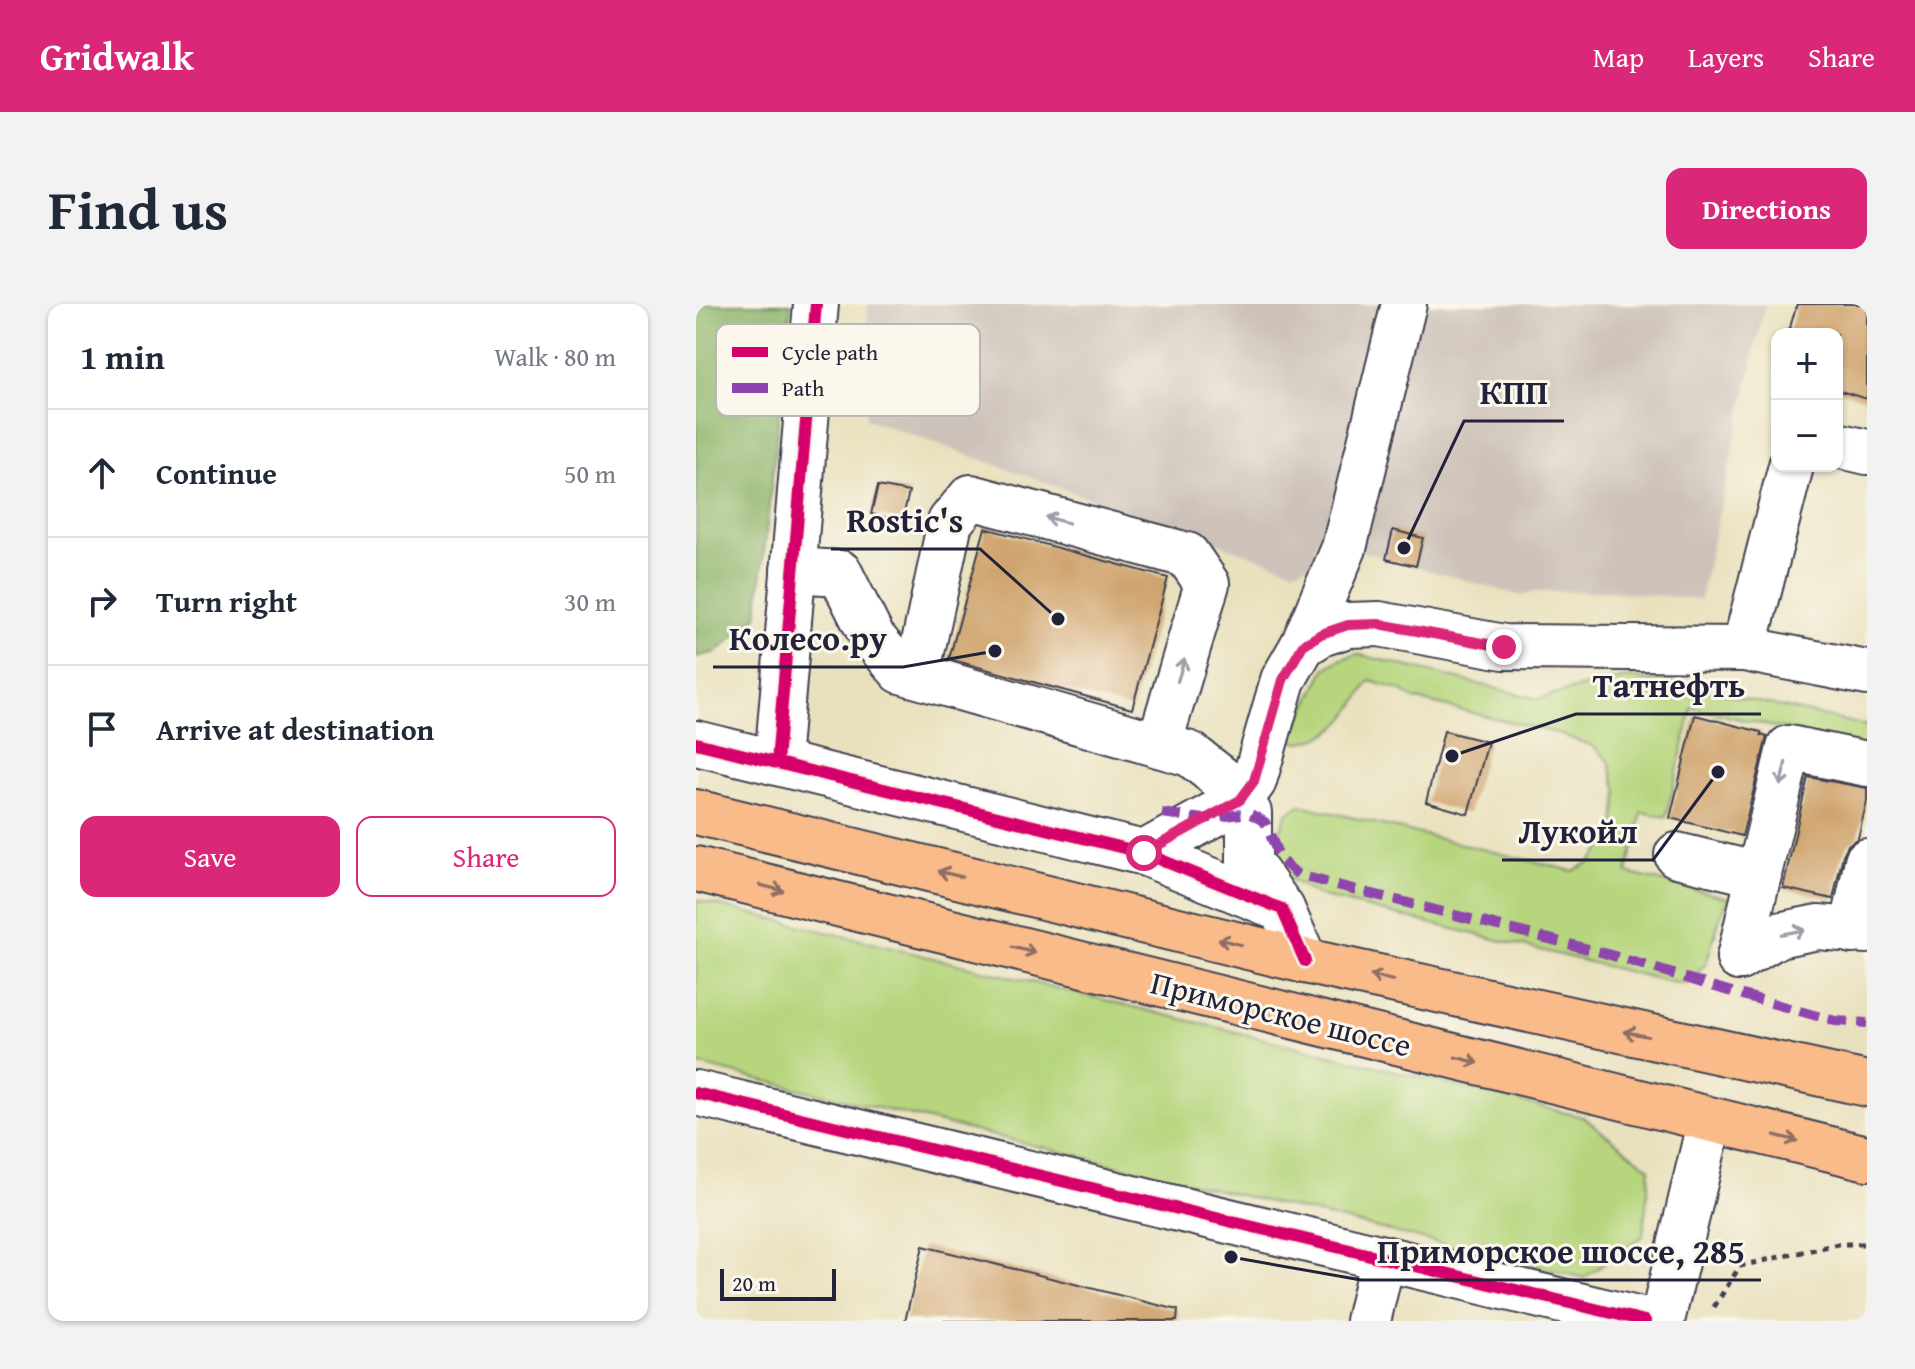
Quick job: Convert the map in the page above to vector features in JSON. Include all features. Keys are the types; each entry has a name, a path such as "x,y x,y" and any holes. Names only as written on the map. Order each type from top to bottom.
{"highway":[{"name":"Приморское шоссе","path":"696,812 1305,961 1867,1084"},
{"name":"Приморское шоссе","path":"696,869 1867,1158"}],"street":[{"path":"814,324 816,304"},
{"path":"1144,853 1240,800 1254,781 1283,680 1303,645 1344,548 1404,304"},
{"path":"777,762 806,416"},
{"path":"1843,446 1867,452"},
{"path":"1744,649 1789,472"},
{"path":"917,675 950,522 971,497 1187,555 1207,584 1159,745"},
{"path":"793,570 840,573 872,637 901,671 1190,754 1231,786 1249,813 1249,862 1282,909 1305,961"},
{"path":"1303,645 1321,634 1348,625 1379,624 1504,647 1744,649 1867,673"},
{"path":"696,743 1144,853 1282,909"},
{"path":"1867,764 1789,748 1739,958 1778,935 1818,927 1860,931 1867,861"},
{"path":"1677,855 1759,875"},
{"path":"696,1093 1645,1321"},
{"path":"1662,1321 1710,1120"},
{"path":"1368,1321 1383,1258"}],"path":[{"path":"1714,1307 1740,1266 1838,1244 1867,1244"}],"shaded area":[{"path":"868,304 1765,304 1700,599 1605,591 1532,592 1521,596 1318,539 1310,565 1294,570 866,419 866,416 980,416 980,324 868,324"}],"green space":[{"path":"699,304 791,304 789,324 716,324 716,416 779,416 757,617 717,652 696,657 696,314"},
{"path":"1357,654 1538,699 1630,678 1680,684 1867,726 1867,748 1692,708 1666,817 1642,812 1627,873 1729,898 1706,964 1686,984 1670,982 1319,896 1288,878 1275,863 1279,834 1287,813 1301,805 1573,871 1590,862 1603,848 1615,823 1618,792 1609,761 1593,746 1556,733 1414,699 1400,690 1370,681 1347,716 1334,729 1314,739 1295,742 1292,736 1325,669"},
{"path":"696,900 1583,1117 1650,1168 1643,1236 1584,1278 696,1064"}],"building":[{"path":"1797,304 1867,304 1867,399 1843,392 1843,328 1790,328"},
{"path":"878,486 909,492 902,521 871,514"},
{"path":"985,528 1168,578 1132,709 949,659"},
{"path":"1393,530 1423,538 1416,566 1386,559"},
{"path":"1695,715 1761,732 1767,737 1742,836 1670,818"},
{"path":"1444,731 1488,742 1468,814 1426,802"},
{"path":"1808,777 1867,788 1858,838 1848,845 1843,855 1833,899 1783,888"},
{"path":"923,1246 1178,1310 1177,1321 905,1321"}],"marked path":[{"path":"1162,813 1203,819 1249,813 1265,822 1280,859 1298,875 1604,953 1835,1021 1867,1023"}],"cycle path":[{"path":"814,324 816,304"},
{"path":"777,762 806,416"},
{"path":"696,743 1144,853 1282,909 1305,961"},
{"path":"696,1093 1645,1321"}],"place":[{"name":"КПП","path":"1404,548"},
{"name":"Rostic's","path":"1058,619"},
{"name":"Колесо.ру","path":"995,651"},
{"name":"Татнефть","path":"1452,756"},
{"name":"Лукойл","path":"1718,772"},
{"name":"Приморское шоссе, 285","path":"1231,1257"}],"route":[{"path":"1144,853 1240,800 1254,781 1283,680 1303,645 1321,634 1348,625 1379,624 1504,647"}]}
